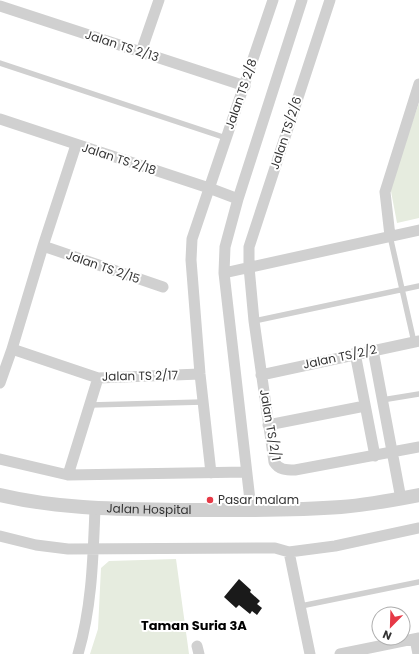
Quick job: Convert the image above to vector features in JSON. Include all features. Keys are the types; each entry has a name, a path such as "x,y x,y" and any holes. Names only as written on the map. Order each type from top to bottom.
{"street":[{"name":"Jalan TS 2/8","path":"211,473 200,374 191,260 192,239 273,0"},
{"path":"251,509 224,273 225,247 238,199 302,0"},
{"name":"Jalan TS/2/6","path":"249,267 250,241 330,0"},
{"path":"141,52 157,1"},
{"name":"Jalan TS 2/13","path":"0,6 245,86"},
{"path":"390,236 385,192 419,84"},
{"name":"Jalan TS 2/18","path":"0,119 238,199"},
{"path":"0,383 76,145"},
{"path":"224,273 419,230"},
{"name":"Jalan TS 2/15","path":"43,246 163,288"},
{"name":"Jalan TS/2/1","path":"249,267 254,321 274,462 280,468 295,470 392,453"},
{"name":"Jalan TS/2/2","path":"261,375 416,341"},
{"name":"Jalan TS 2/17","path":"12,349 98,378 200,374"},
{"path":"372,350 401,499"},
{"path":"356,353 375,456"},
{"path":"68,475 98,378"},
{"path":"268,426 365,406"},
{"path":"392,453 419,447"},
{"path":"0,459 68,475 246,472"},
{"name":"Jalan Hospital","path":"0,495 28,502 95,509 251,509 341,507 419,496"},
{"path":"78,654 89,609 91,593 95,509"},
{"path":"0,536 36,545 68,549 276,548 290,552 335,546 419,528"},
{"path":"290,552 310,654"},
{"path":"340,654 417,638 418,654"}],"lane":[{"path":"0,63 226,138"},
{"path":"390,236 402,290 416,341"},
{"path":"254,321 419,286"},
{"path":"382,400 419,394"},
{"path":"90,405 203,402"},
{"path":"301,606 419,582"}],"shaded area":[{"path":"419,103 419,218 397,223 390,186"},
{"path":"176,559 189,654 90,654 98,629 101,568 109,561"}],"building":[{"path":"239,579 260,601 257,604 262,608 257,615 252,611 250,614 239,605 236,608 224,597"}],"place":[{"name":"Pasar malam","path":"210,500"}],"district":[{"name":"Taman Suria 3A","path":"194,625"}]}
